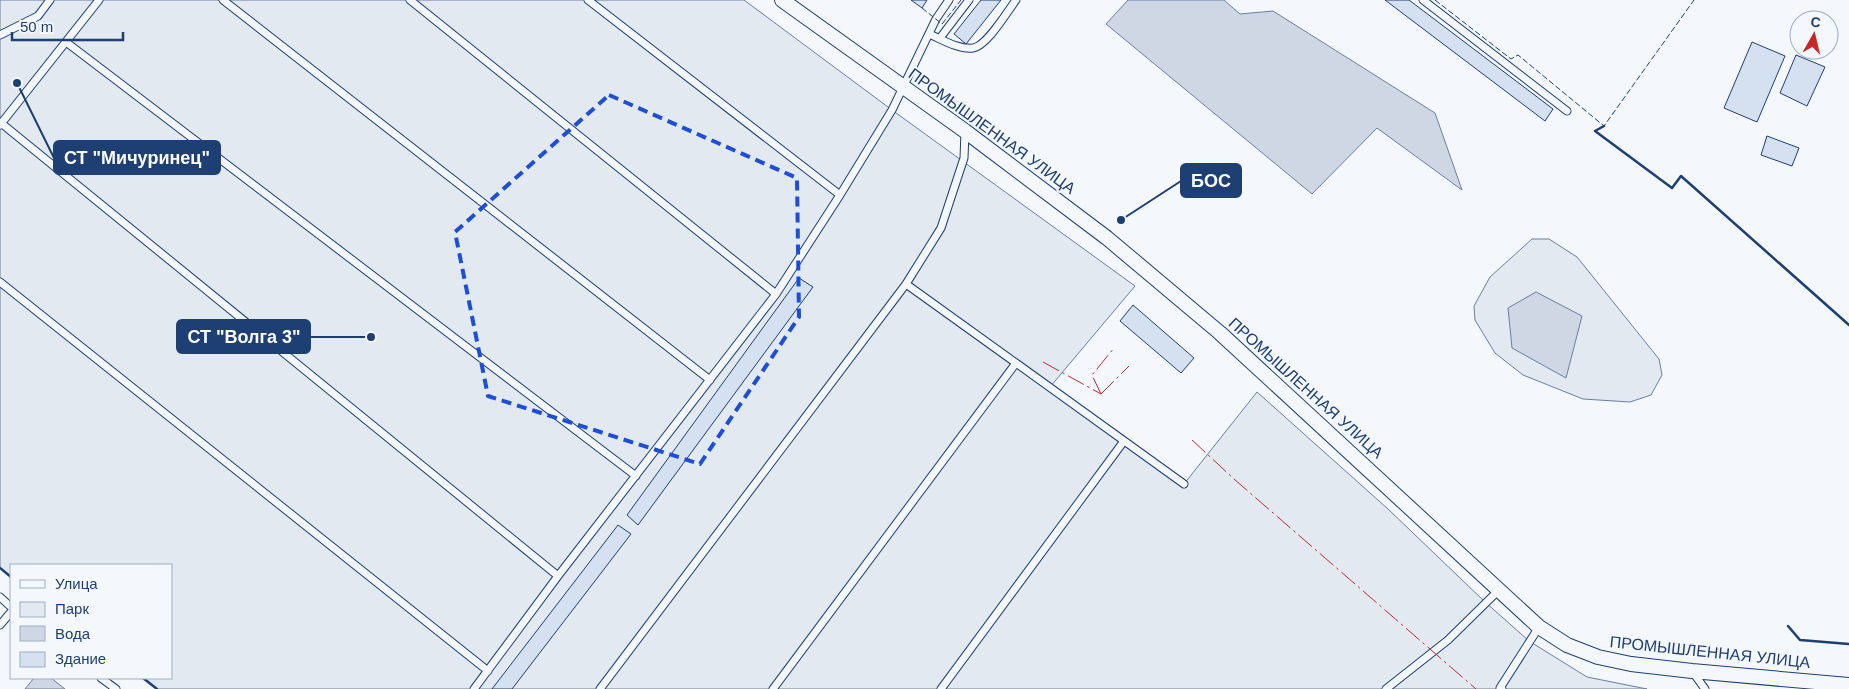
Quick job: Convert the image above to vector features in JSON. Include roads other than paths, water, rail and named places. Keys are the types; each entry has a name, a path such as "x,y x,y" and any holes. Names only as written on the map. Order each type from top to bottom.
{"street":[{"name":"ПРОМЫШЛЕННАЯ УЛИЦА","path":"782,0 965,131 1107,238 1220,333 1500,589 1539,627 1567,645 1598,657 1632,664 1849,685"}],"lane":[{"path":"0,35 38,16 50,0"},
{"path":"98,0 0,124 558,576"},
{"path":"223,0 710,380"},
{"path":"410,0 776,294"},
{"path":"588,0 840,195"},
{"path":"474,689 558,576 776,294 892,110 928,34 949,0"},
{"path":"940,38 969,0"},
{"path":"928,34 964,48 974,48 985,42 1016,0"},
{"path":"1423,0 1567,111"},
{"path":"66,42 636,476"},
{"path":"600,689 906,284 941,228 964,158 965,131"},
{"path":"0,282 488,671"},
{"path":"906,284 1184,484"},
{"path":"773,689 1016,363"},
{"path":"941,689 1124,441"},
{"path":"1386,689 1448,640 1500,589"},
{"path":"0,597 10,606"},
{"path":"0,625 10,613"},
{"path":"1502,689 1500,688 1539,627"},
{"path":"1692,671 1705,689"},
{"path":"102,679 116,689"}],"water":[{"path":"1128,0 1224,0 1240,14 1273,11 1435,113 1462,190 1377,128 1312,194 1106,24"},
{"path":"1536,292 1582,316 1566,378 1512,348 1508,308"},
{"path":"33,679 52,679 65,689 25,689"}],"place":[{"name":"СТ \"Мичуринец\"","path":"17,83"},
{"name":"БОС","path":"1121,220"},
{"name":"СТ \"Волга 3\"","path":"371,337"}]}
